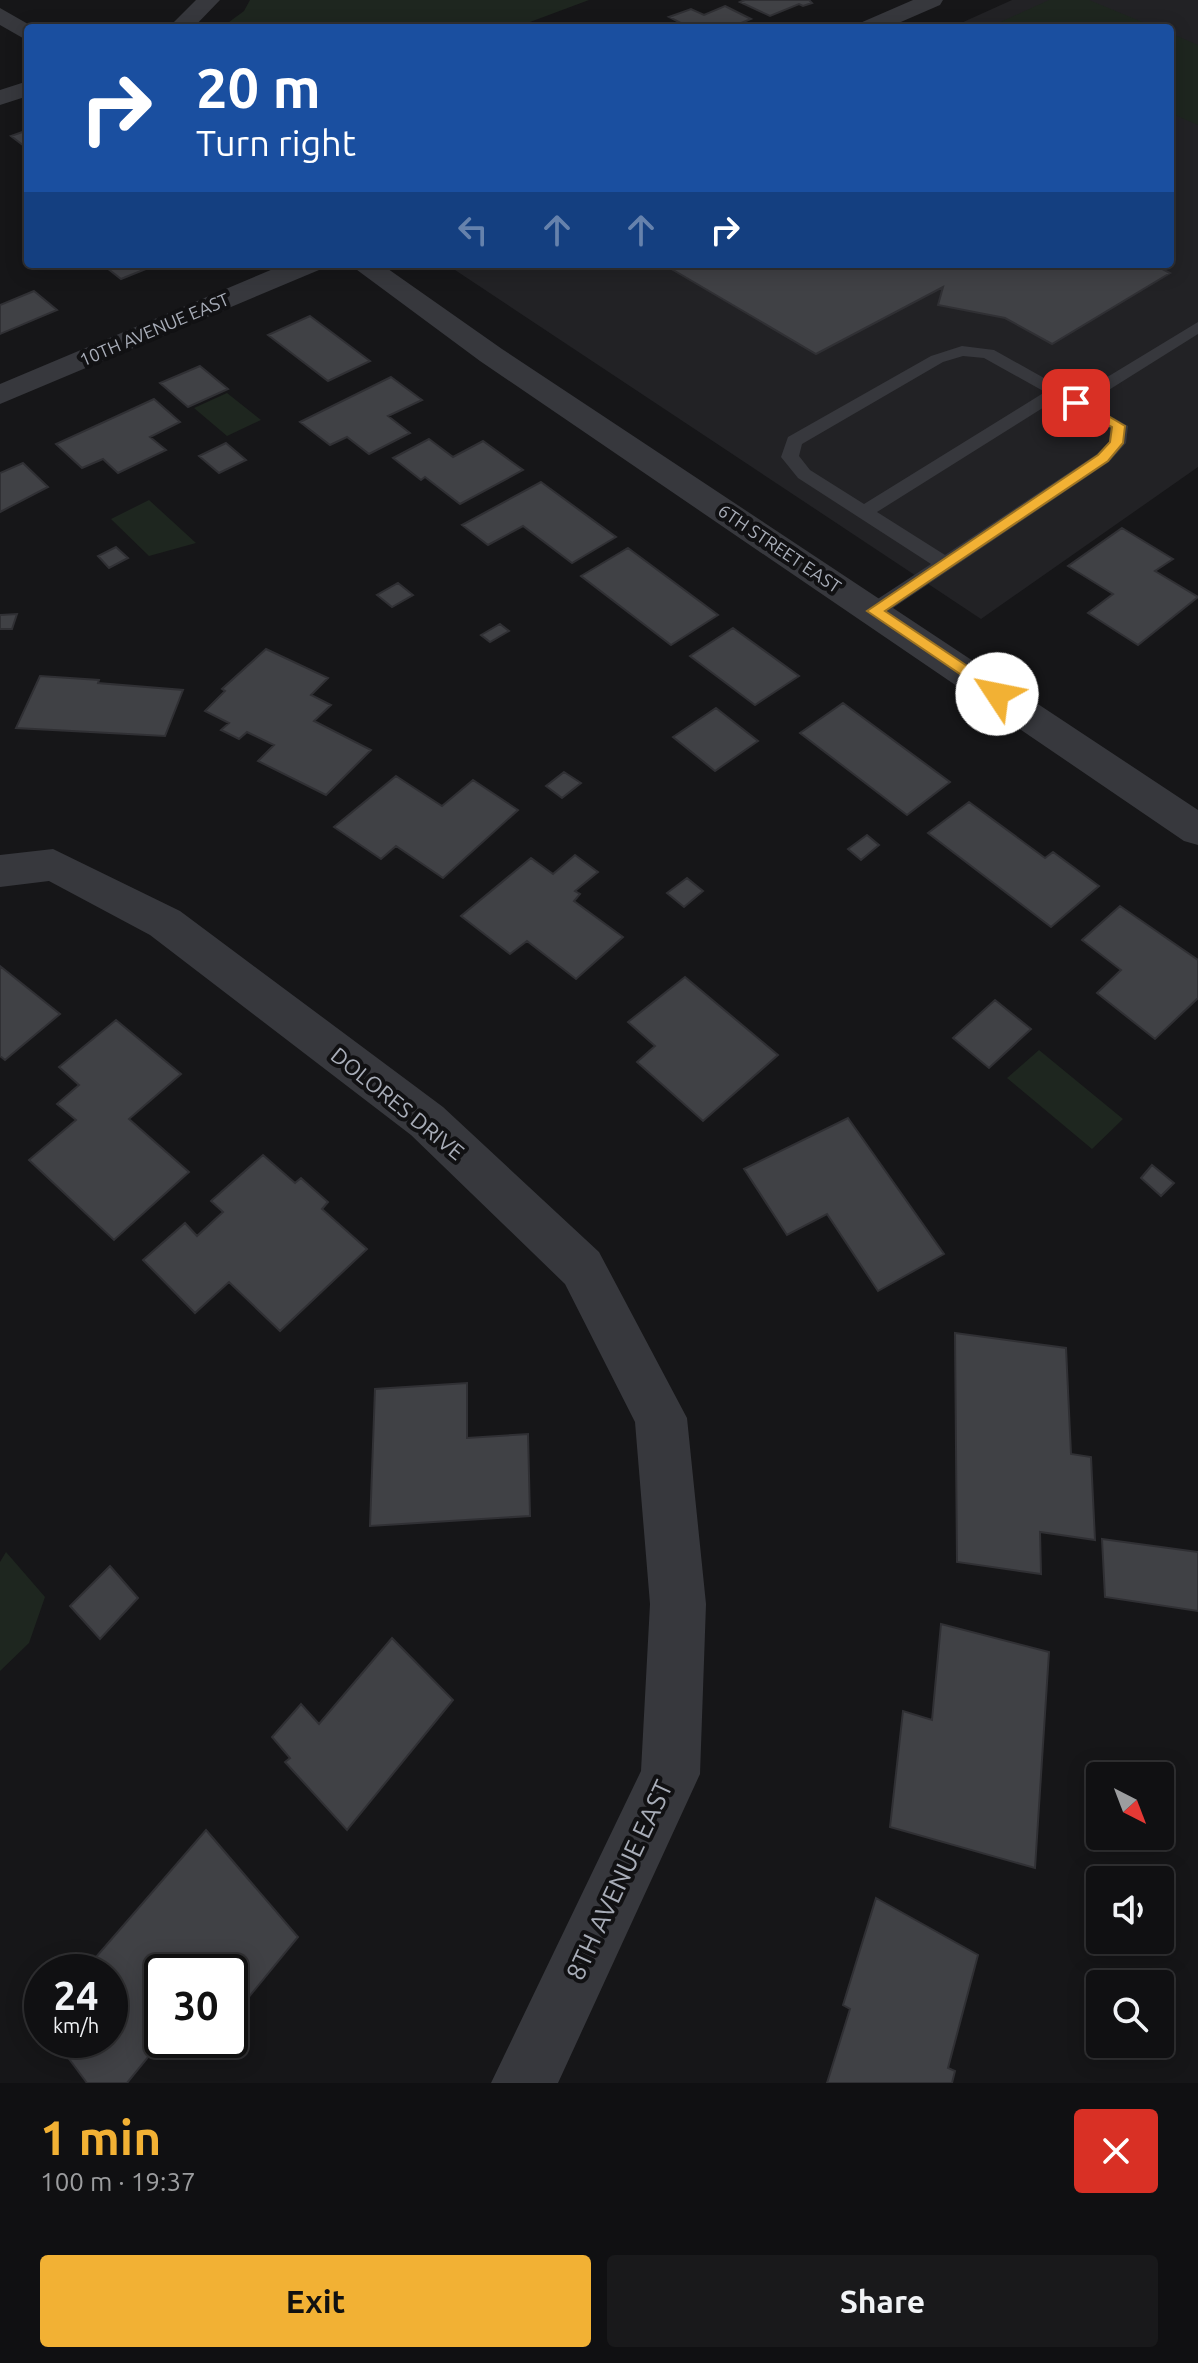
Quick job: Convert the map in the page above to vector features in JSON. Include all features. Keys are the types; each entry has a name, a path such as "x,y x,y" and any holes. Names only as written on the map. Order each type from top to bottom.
{"street":[{"path":"184,24 209,0"},
{"path":"877,24 932,0"},
{"path":"0,15 24,31"},
{"path":"0,98 24,89"},
{"name":"10TH AVENUE EAST","path":"0,395 300,268"},
{"name":"6TH STREET EAST","path":"369,268 491,355 1198,830"},
{"name":"DOLORES DRIVE","path":"0,871 53,865 165,923 427,1121 582,1268 661,1418 671,1523"},
{"name":"8TH AVENUE EAST","path":"524,2083 670,1774 678,1604 671,1523"}],"lane":[{"path":"1076,403 1198,327"},
{"path":"874,611 945,564 1103,458 1117,443 1119,426 988,353 962,351 937,359 794,441 790,457 804,474 945,564"},
{"path":"864,512 1057,392"}],"shaded area":[{"path":"250,0 589,0 525,24 226,24 244,11"},
{"path":"1012,0 1198,0 1198,467 981,619 452,268 1174,268 1174,24 959,24"},
{"path":"1049,0 1089,0 1147,24 996,24"},
{"path":"1174,35 1198,45 1198,125 1174,115"},
{"path":"227,393 261,420 227,436 194,408"},
{"path":"149,500 196,543 149,556 111,519"},
{"path":"1039,1050 1123,1119 1092,1149 1007,1078"},
{"path":"6,1552 45,1597 29,1643 0,1671 0,1562"}],"building":[{"path":"809,0 812,3 799,4 770,16 740,2"},
{"path":"725,6 751,19 739,24 683,24 669,17 691,9 704,15"},
{"path":"24,131 24,146 11,136"},
{"path":"107,268 148,268 121,279"},
{"path":"670,268 1161,268 1170,273 1052,344 1005,318 938,305 943,287 816,354"},
{"path":"34,291 57,310 0,334 0,305"},
{"path":"310,316 370,361 328,381 268,335"},
{"path":"200,366 228,389 188,407 160,383"},
{"path":"391,377 422,400 388,416 410,433 369,454 347,437 330,445 300,422"},
{"path":"154,399 180,422 150,437 166,450 118,473 103,459 82,468 56,444"},
{"path":"429,439 453,457 483,441 523,470 460,504 425,477 421,480 393,458"},
{"path":"226,443 246,460 219,473 199,456"},
{"path":"23,463 48,487 0,512 0,473"},
{"path":"541,482 616,537 572,563 523,526 488,545 462,525"},
{"path":"1122,528 1173,559 1155,571 1198,597 1138,645 1088,613 1113,594 1068,566"},
{"path":"116,547 128,558 109,568 98,556"},
{"path":"628,548 718,615 671,645 581,576"},
{"path":"398,583 413,595 392,607 377,595"},
{"path":"17,614 12,629 0,629 0,615"},
{"path":"500,624 509,631 490,642 481,635"},
{"path":"733,628 799,676 755,705 690,656"},
{"path":"266,649 328,678 311,695 331,705 314,721 371,750 326,795 258,761 274,745 247,732 239,739 221,730 229,723 205,711 225,691 222,689"},
{"path":"40,676 183,690 165,736 16,728"},
{"path":"843,703 950,782 907,815 800,733"},
{"path":"716,708 758,741 715,771 673,737"},
{"path":"564,772 581,783 562,798 546,786"},
{"path":"396,776 442,806 473,780 518,810 443,878 396,846 381,859 334,827"},
{"path":"969,802 1045,858 1053,852 1099,886 1051,927 928,833"},
{"path":"867,835 879,845 861,860 848,849"},
{"path":"575,855 598,872 575,891 580,894 574,901 623,937 576,979 527,941 510,954 461,916 531,858 553,874"},
{"path":"687,878 703,891 684,907 667,893"},
{"path":"1120,906 1198,960 1198,998 1155,1039 1097,993 1121,970 1082,940"},
{"path":"0,966 60,1014 5,1060 0,1056"},
{"path":"685,977 778,1055 703,1121 637,1062 655,1046 628,1022"},
{"path":"995,1000 1031,1029 989,1068 953,1038"},
{"path":"116,1020 181,1074 129,1119 189,1172 114,1240 29,1160 76,1120 57,1104 79,1085 59,1067"},
{"path":"848,1118 944,1254 878,1291 827,1214 787,1235 744,1169"},
{"path":"263,1155 295,1183 301,1178 328,1202 322,1209 367,1249 280,1331 229,1282 195,1313 143,1260 185,1223 197,1236 223,1212 211,1201"},
{"path":"1152,1165 1174,1183 1161,1196 1141,1178"},
{"path":"955,1333 1066,1348 1071,1454 1091,1457 1095,1540 1040,1532 1041,1574 957,1562"},
{"path":"467,1383 467,1438 528,1434 530,1516 370,1526 375,1389"},
{"path":"1102,1539 1198,1552 1198,1611 1105,1597"},
{"path":"110,1566 138,1598 100,1639 70,1606"},
{"path":"941,1624 1049,1652 1035,1868 890,1827 903,1711 932,1720"},
{"path":"392,1638 453,1700 347,1830 285,1762 290,1758 272,1737 301,1704 319,1724"},
{"path":"206,1830 298,1937 248,1998 248,1954 144,1954 144,2058 147,2058 127,2083 87,2083 68,2058 128,2058 128,1954 99,1954"},
{"path":"876,1898 978,1955 948,2068 955,2071 952,2083 827,2083 850,2009 843,2005"}],"route":[{"path":"997,694 874,611 1103,458 1117,443 1119,426 1076,403"}]}
